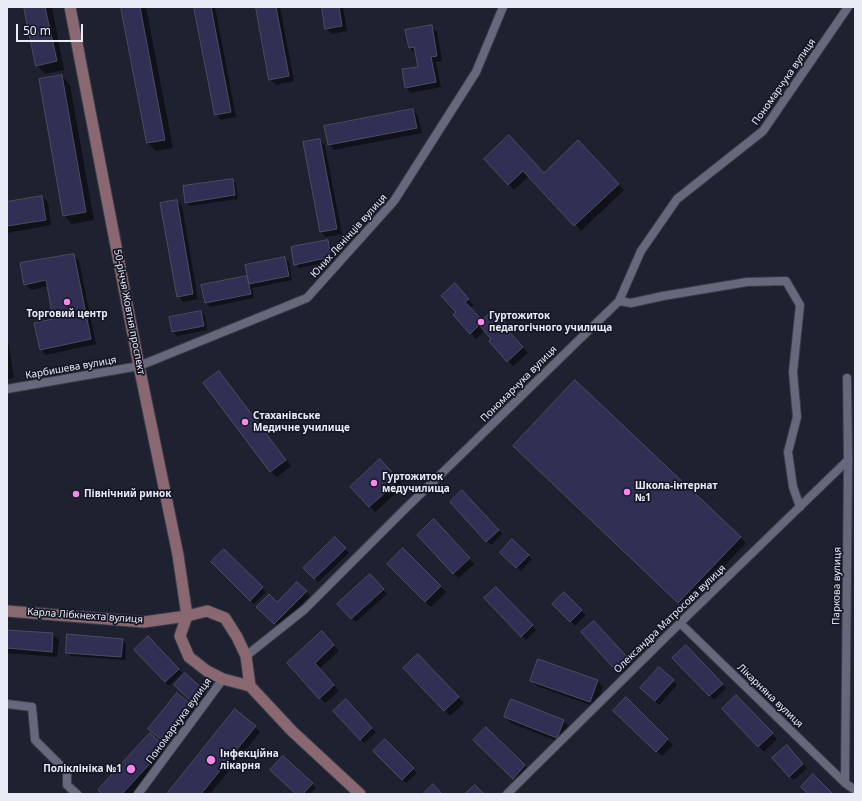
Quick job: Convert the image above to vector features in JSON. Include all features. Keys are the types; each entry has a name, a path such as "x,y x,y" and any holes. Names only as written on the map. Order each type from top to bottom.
{"street":[{"name":"50-річчя Жовтня проспект","path":"70,7 139,366 178,555 187,616"},
{"name":"Юних Ленінців вулиця","path":"139,366 308,298 394,201 476,72 503,7"},
{"name":"Пономарчука вулиця","path":"246,656 305,609 404,510 619,301 641,251 678,199 763,131 848,7"},
{"path":"619,301 631,303 747,282 786,281 800,305 793,372 797,417 788,452 793,487 800,507"},
{"name":"Карбишева вулиця","path":"7,389 139,366"},
{"name":"Паркова вулиця","path":"845,783 848,460 847,378"},
{"name":"Олександра Матросова вулиця","path":"507,794 848,460"},
{"name":"Карла Лібкнехта вулиця","path":"7,610 144,622 187,616 207,611 225,618 238,637 246,656 250,686"},
{"path":"187,616 180,636 189,657 207,671 223,679 250,686 292,731 360,794"},
{"name":"Лікарняна вулиця","path":"680,623 845,783"},
{"name":"Пономарчука вулиця","path":"138,794 223,679"},
{"path":"7,704 32,707 36,740 67,772 67,785 77,794"},
{"path":"845,783 855,790"}],"building":[{"path":"24,7 45,7 57,61 36,66"},
{"path":"121,7 140,7 165,140 147,143"},
{"path":"194,7 211,7 231,112 215,115"},
{"path":"256,7 276,7 289,76 269,80"},
{"path":"322,7 339,7 342,26 325,29"},
{"path":"432,25 437,56 431,57 436,82 405,88 402,69 418,67 414,47 409,48 405,30"},
{"path":"62,75 86,212 63,216 39,79"},
{"path":"413,109 417,128 328,145 324,126"},
{"path":"509,135 544,173 578,140 619,184 574,226 523,171 508,185 484,159"},
{"path":"320,139 337,229 320,232 303,142"},
{"path":"233,179 235,195 185,203 183,186"},
{"path":"42,196 46,220 7,226 7,202"},
{"path":"177,200 193,294 177,297 160,203"},
{"path":"328,240 331,257 294,265 291,247"},
{"name":"Торговий центр","path":"74,254 91,339 40,350 34,323 53,319 46,280 24,285 20,263"},
{"path":"285,257 289,276 249,284 245,265"},
{"path":"247,276 251,294 205,303 201,285"},
{"name":"Гуртожиток педагогічного училища","path":"455,283 469,299 465,302 482,320 493,310 506,324 504,326 523,347 507,362 489,341 491,339 479,325 470,334 453,315 456,312 441,296"},
{"path":"201,311 204,326 172,332 169,317"},
{"name":"Стаханівське Медичне училище","path":"219,371 286,460 270,472 203,383"},
{"name":"Школа-інтернат №1","path":"575,380 741,537 678,603 513,446"},
{"name":"Гуртожиток медучилища","path":"380,459 399,480 369,507 350,487"},
{"path":"462,490 499,530 486,542 450,502"},
{"path":"434,519 470,558 453,574 417,535"},
{"path":"335,537 346,548 314,579 303,568"},
{"path":"512,539 529,555 516,568 500,553"},
{"path":"403,548 441,586 425,602 387,564"},
{"path":"224,549 263,587 250,601 211,562"},
{"path":"370,574 384,589 351,619 337,604"},
{"path":"297,582 307,591 274,624 256,607 269,594 277,602"},
{"path":"496,587 533,625 521,637 484,598"},
{"path":"564,592 582,610 570,622 552,604"},
{"path":"594,621 631,661 618,673 581,632"},
{"path":"7,630 53,633 52,652 7,648"},
{"path":"322,631 334,645 315,663 334,685 319,699 287,663"},
{"path":"67,634 123,639 121,657 66,653"},
{"path":"148,636 179,669 165,682 134,650"},
{"path":"686,645 723,684 709,696 672,658"},
{"path":"418,654 459,697 444,711 403,668"},
{"path":"538,659 598,680 590,702 530,681"},
{"path":"659,667 674,680 655,701 640,688"},
{"path":"185,673 205,691 194,704 174,685"},
{"path":"177,693 192,705 163,741 148,729"},
{"path":"736,695 773,733 758,747 722,709"},
{"path":"626,697 668,739 656,752 613,711"},
{"path":"346,699 372,728 360,740 333,711"},
{"path":"511,699 564,720 557,738 504,717"},
{"name":"Інфекційна лікарня","path":"235,709 256,726 201,794 167,794"},
{"path":"486,727 525,765 513,779 473,740"},
{"name":"Поліклініка №1","path":"150,733 165,747 122,794 102,794 98,790"},
{"path":"385,739 414,768 402,780 373,751"},
{"path":"787,745 803,764 789,777 772,758"},
{"path":"283,756 313,783 303,794 296,794 270,770"},
{"path":"813,774 833,794 808,794 801,787"},
{"path":"433,784 442,794 423,794"},
{"path":"475,785 484,794 465,794"}],"place":[{"name":"Торговий центр","path":"67,302"},
{"name":"Гуртожиток педагогічного училища","path":"481,322"},
{"name":"Стаханівське Медичне училище","path":"245,422"},
{"name":"Гуртожиток медучилища","path":"374,483"},
{"name":"Школа-інтернат №1","path":"627,492"},
{"name":"Північний ринок","path":"76,494"},
{"name":"Інфекційна лікарня","path":"211,760"},
{"name":"Поліклініка №1","path":"131,769"}]}
